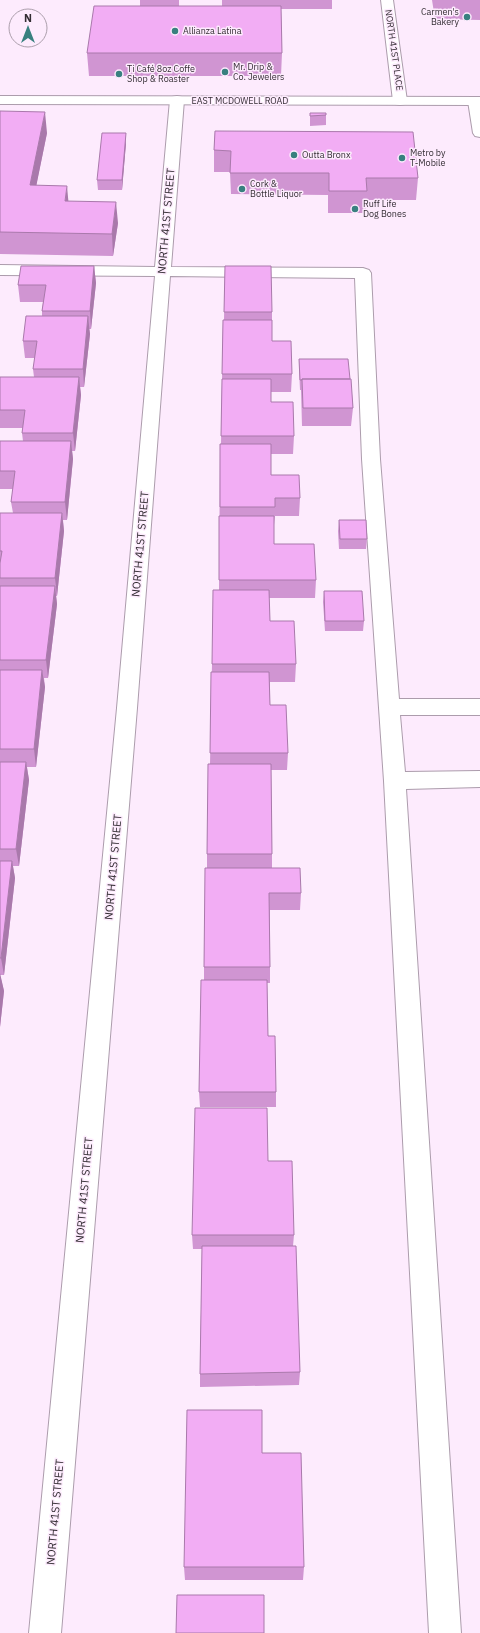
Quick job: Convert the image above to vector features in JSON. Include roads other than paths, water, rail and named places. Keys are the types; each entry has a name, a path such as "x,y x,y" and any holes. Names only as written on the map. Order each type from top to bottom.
{"street":[{"name":"NORTH 41ST PLACE","path":"387,0 400,101"},
{"name":"EAST MCDOWELL ROAD","path":"0,100 478,101"},
{"name":"NORTH 41ST STREET","path":"45,1633 127,708 177,100"},
{"path":"478,101 480,133"},
{"path":"0,270 363,273 370,459 395,781 445,1633"},
{"path":"390,707 480,707"},
{"path":"395,781 480,779"}],"place":[{"name":"Carmen's Bakery","path":"467,17"},
{"name":"Allianza Latina","path":"175,31"},
{"name":"Mr. Drip & Co. Jewelers","path":"225,72"},
{"name":"Ti Café 8oz Coffe Shop & Roaster","path":"119,74"},
{"name":"Outta Bronx","path":"294,155"},
{"name":"Metro by T-Mobile","path":"402,158"},
{"name":"Cork & Bottle Liquor","path":"242,189"},
{"name":"Ruff Life Dog Bones","path":"355,209"}]}
